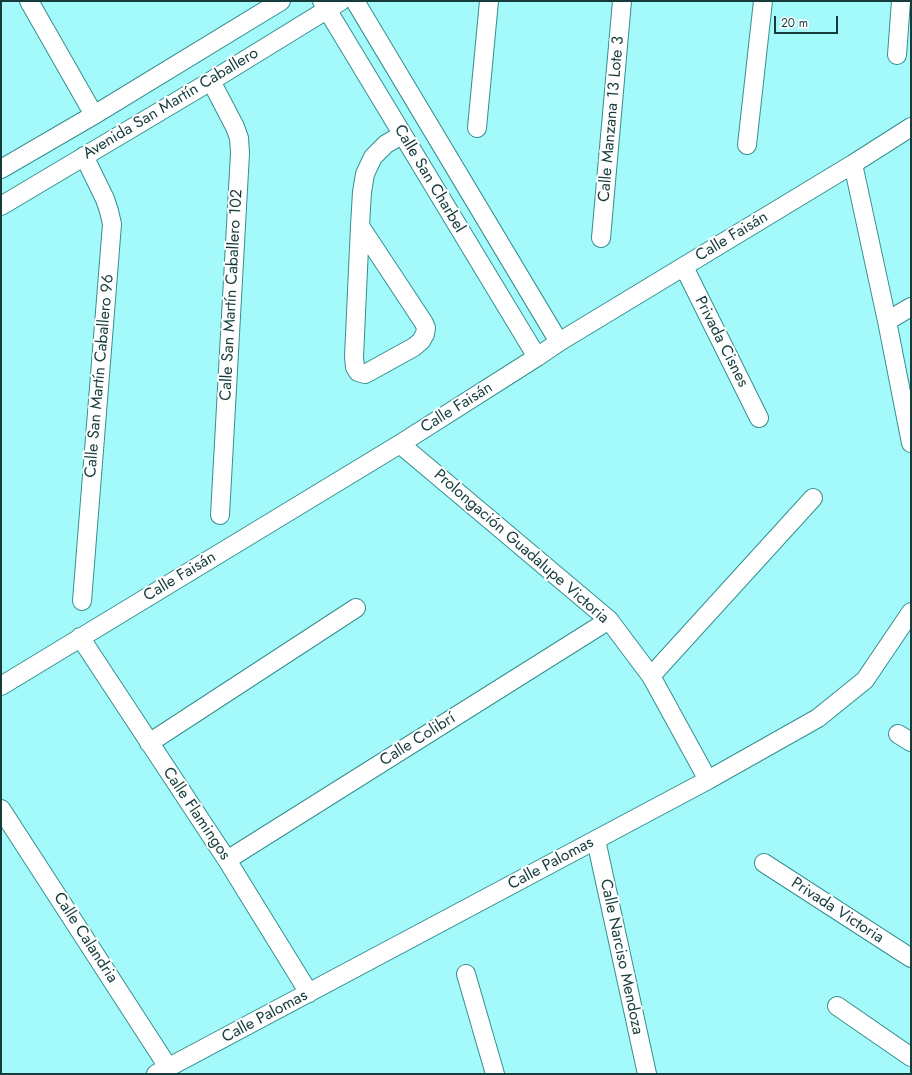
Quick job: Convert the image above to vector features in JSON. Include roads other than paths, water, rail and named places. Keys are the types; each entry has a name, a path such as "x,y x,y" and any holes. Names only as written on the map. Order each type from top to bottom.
{"street":[{"path":"29,1 94,115"},
{"name":"Avenida San Martín Caballero","path":"1,169 94,115 281,1"},
{"name":"Calle San Charbel","path":"355,1 559,342"},
{"path":"477,128 489,1"},
{"name":"Calle Manzana 13 Lote 3","path":"601,238 622,1"},
{"path":"747,145 763,1"},
{"path":"897,55 901,1"},
{"name":"Avenida San Martín Caballero","path":"1,206 211,82 330,4"},
{"name":"Calle San Charbel","path":"330,4 402,134 537,358"},
{"name":"Calle San Martín Caballero 102","path":"211,82 235,127 239,138 240,153 220,515"},
{"name":"Calle Faisán","path":"1,686 400,444 537,358 559,342 853,164 911,127"},
{"path":"360,226 424,322 426,328 422,341 365,374 358,372 355,367 354,357 360,226 362,192 365,174 373,157 386,144 402,134"},
{"name":"Calle San Martín Caballero 96","path":"82,601 112,224 110,211 84,156"},
{"path":"853,164 888,321 911,443"},
{"name":"Privada Cisnes","path":"684,267 759,418"},
{"path":"888,321 911,307"},
{"name":"Prolongación Guadalupe Victoria","path":"400,444 609,620 652,676 708,780"},
{"path":"652,676 813,498"},
{"path":"149,743 356,608"},
{"name":"Calle Palomas","path":"162,1071 708,780 818,718 864,680 911,612"},
{"name":"Calle Colibrí","path":"227,860 609,620"},
{"name":"Calle Flamingos","path":"80,637 227,860 309,993"},
{"name":"Calle Calandria","path":"1,809 162,1071"},
{"name":"Calle Narciso Mendoza","path":"596,840 647,1074"},
{"name":"Privada Victoria","path":"764,863 911,958"},
{"path":"466,974 495,1074"},
{"path":"837,1006 911,1057"}]}
